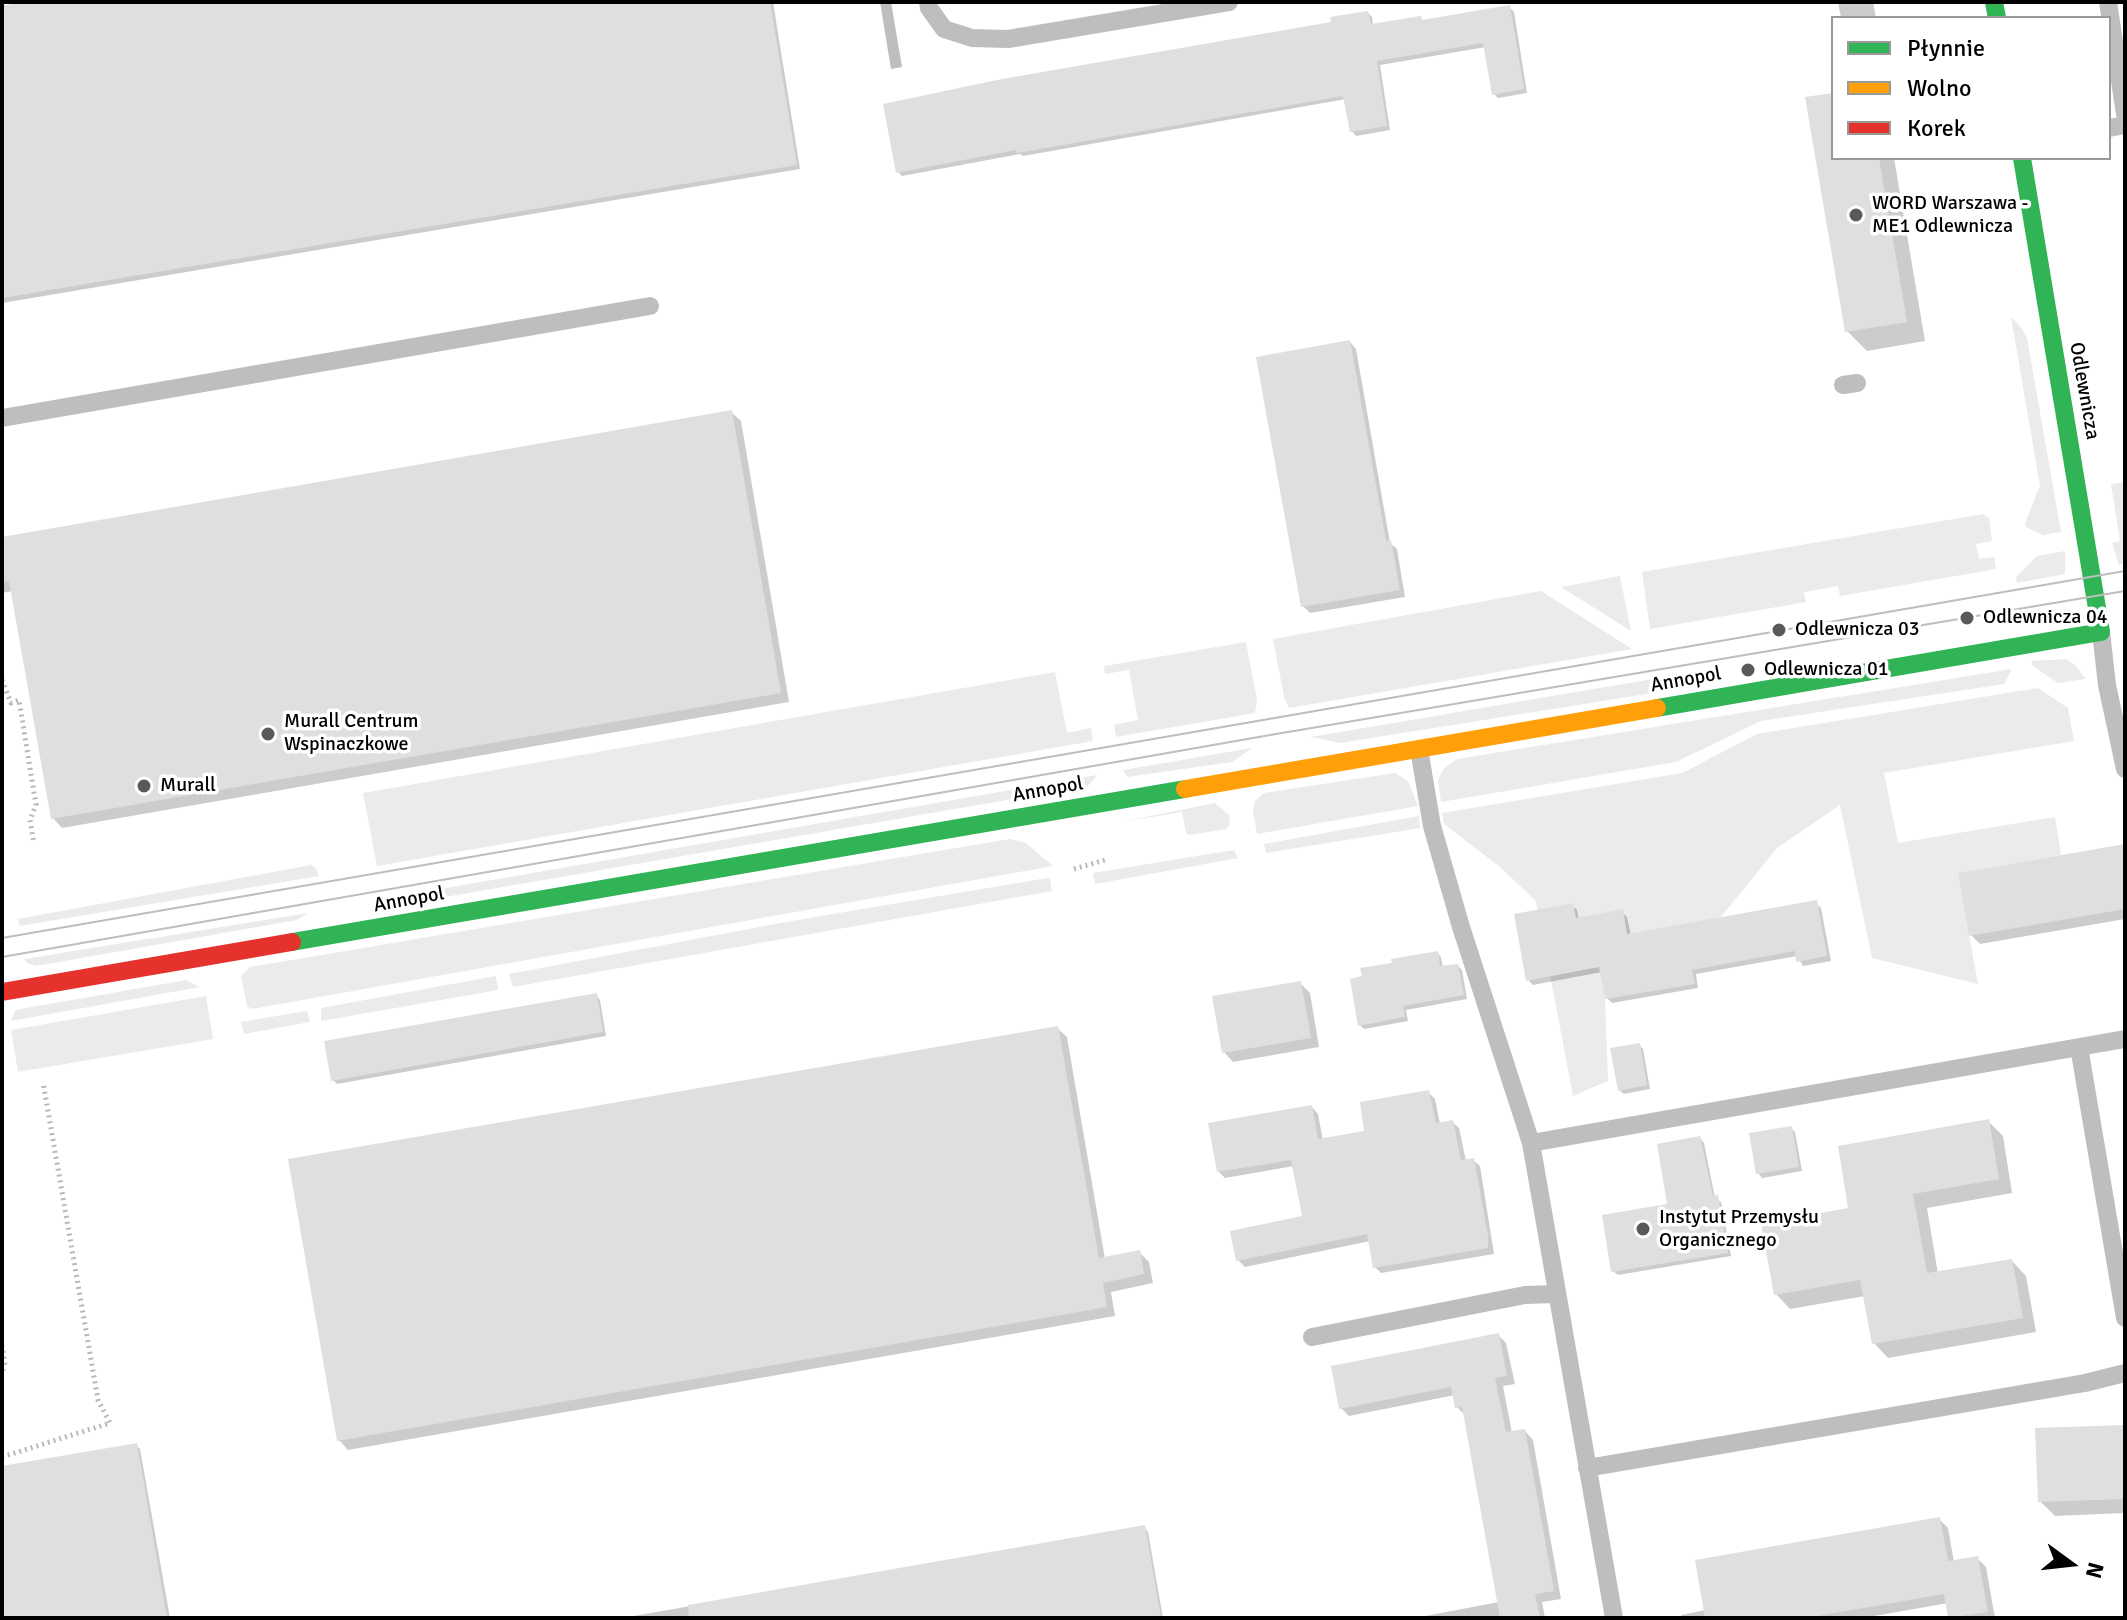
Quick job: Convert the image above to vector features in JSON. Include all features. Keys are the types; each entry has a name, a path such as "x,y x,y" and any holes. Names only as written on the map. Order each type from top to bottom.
{"street":[{"name":"Odlewnicza","path":"2022,160 2101,632"},
{"name":"Annopol","path":"2,992 2101,632"}],"lane":[{"path":"928,2 944,29 972,38 1008,39 1229,2"},
{"path":"2111,22 2125,114"},
{"path":"2,418 650,306"},
{"path":"2101,632 2107,685 2125,769"},
{"path":"1419,749 1436,840 1531,1143 1614,1618"},
{"path":"1531,1143 2125,1039"},
{"path":"2079,1047 2125,1318"},
{"path":"1312,1337 1525,1295 1556,1294"},
{"path":"1587,1468 2085,1383 2125,1373"}],"path":[{"path":"2,680 11,703 19,700 36,805 30,820 34,844"},
{"path":"1074,869 1105,860"},
{"path":"2,1457 110,1423 98,1400 43,1082"},
{"path":"2,1345 5,1365 2,1372"}],"shaded area":[{"path":"880,2 891,2 902,67 891,69"},
{"path":"2011,317 2027,338 2061,532 2043,535 2026,527 2025,523 2040,486"},
{"path":"2125,482 2125,563 2119,565 2112,543 2120,541 2111,484"},
{"path":"1983,514 1989,518 1992,541 1976,544 1979,559 1994,557 1996,569 1840,596 1838,586 1804,592 1806,602 1650,629 1642,572"},
{"path":"2065,551 2065,574 2017,583 2016,577 2037,556"},
{"path":"1620,576 1631,631 1561,587"},
{"path":"1541,591 1632,649 1289,708 1284,697 1273,639"},
{"path":"1246,642 1257,700 1255,713 1116,737 1114,725 1138,720 1129,670 1105,674 1104,666"},
{"path":"2066,659 2086,679 2058,683 2033,666 2031,661"},
{"path":"2012,669 2004,684 1761,721 1676,762 1441,802 1438,781 1444,768 1457,759"},
{"path":"1055,672 1067,733 1091,728 1093,741 377,866 363,793"},
{"path":"1676,675 1678,689 1340,743 1311,737"},
{"path":"2038,688 2068,708 2074,741 1884,773 1898,843 2055,817 2061,855 1958,873 1978,984 1872,958 1840,805 1777,848 1720,918 1627,934 1622,910 1590,916 1605,999 1608,1081 1573,1096 1536,901 1500,867 1444,824 1442,813 1682,773 1757,734"},
{"path":"1252,748 1232,762 1127,777 1123,770"},
{"path":"1395,773 1408,781 1418,806 1257,834 1253,811 1255,801 1264,793"},
{"path":"1097,775 1088,786 422,901 406,895"},
{"path":"1215,803 1229,815 1230,824 1226,829 1190,835 1186,833 1182,812 1121,822"},
{"path":"1419,816 1420,828 1266,853 1264,844"},
{"path":"1010,839 1026,843 1053,866 252,1009 247,1006 241,976 250,967"},
{"path":"1234,850 1238,858 1095,884 1093,873"},
{"path":"311,865 319,876 19,926 18,919"},
{"path":"1050,879 1052,891 513,987 509,974 786,922"},
{"path":"308,913 297,920 36,966 24,959"},
{"path":"496,976 498,990 321,1021 321,1008"},
{"path":"186,980 200,987 11,1021 15,1010"},
{"path":"206,996 213,1039 18,1072 11,1030"},
{"path":"307,1011 310,1022 244,1034 241,1022"}],"building":[{"path":"23,2 770,2 797,165 2,298 2,6"},
{"path":"1510,5 1524,89 1492,95 1483,43 1377,61 1387,126 1350,132 1343,96 896,173 883,104 1002,79 1331,22 1330,17 1368,11 1371,24 1421,16 1422,20"},
{"name":"WORD Warszawa - ME1 Odlewnicza","path":"1831,93 1831,160 1879,160 1907,322 1845,332 1805,97"},
{"path":"1350,340 1386,541 1391,540 1400,590 1301,607 1256,357"},
{"path":"732,410 781,693 51,819 9,581 2,582 2,537"},
{"path":"2125,844 2125,909 1969,936 1958,873"},
{"path":"1817,900 1827,956 1796,962 1795,951 1692,970 1695,984 1605,999 1599,967 1526,981 1514,914 1573,903 1576,918 1623,909 1627,934"},
{"path":"1438,951 1440,966 1458,964 1464,995 1403,1006 1405,1017 1358,1026 1350,979 1362,976 1360,968"},
{"path":"1301,981 1311,1038 1222,1053 1212,996"},
{"path":"597,993 603,1032 331,1081 324,1041"},
{"path":"1058,1026 1099,1258 1140,1250 1144,1274 1103,1283 1107,1307 337,1441 288,1159"},
{"path":"1640,1043 1647,1085 1618,1091 1610,1048"},
{"path":"1429,1090 1436,1123 1453,1120 1461,1160 1474,1158 1488,1248 1373,1268 1367,1234 1236,1261 1230,1231 1302,1216 1291,1160 1217,1172 1208,1123 1312,1105 1318,1139 1364,1131 1360,1102"},
{"path":"1989,1119 1999,1179 1913,1194 1927,1273 2012,1259 2023,1318 1872,1344 1860,1280 1774,1295 1761,1224 1848,1208 1838,1146"},
{"path":"1792,1126 1799,1167 1756,1174 1749,1133"},
{"path":"1700,1136 1713,1196 1718,1195 1728,1253 1611,1272 1602,1215 1667,1204 1657,1144"},
{"path":"1499,1333 1507,1376 1495,1378 1506,1432 1525,1429 1554,1591 1535,1594 1540,1618 1500,1618 1462,1407 1455,1408 1451,1387 1339,1409 1331,1366"},
{"path":"2125,1425 2125,1499 2038,1502 2035,1428"},
{"path":"137,1443 167,1618 2,1618 2,1466"},
{"path":"1940,1517 1948,1561 1978,1556 1988,1612 1948,1618 1944,1594 1806,1618 1705,1618 1695,1560"},
{"path":"1145,1525 1161,1618 689,1618 688,1605"}],"tram line":[{"path":"2,938 2125,571"},
{"path":"2,957 1276,734 2125,591"}],"traffic: fast":[{"path":"1994,2 1997,16"},
{"path":"1657,708 2101,632 2022,160"},
{"path":"292,942 1185,789"}],"traffic: slow":[{"path":"1185,789 1657,708"}],"traffic: jam":[{"path":"2,992 292,942"}],"place":[{"name":"WORD Warszawa - ME1 Odlewnicza","path":"1856,215"},
{"name":"Odlewnicza 04","path":"1967,618"},
{"name":"Odlewnicza 03","path":"1779,630"},
{"name":"Odlewnicza 01","path":"1748,670"},
{"name":"Murall Centrum Wspinaczkowe","path":"268,734"},
{"name":"Murall","path":"144,786"},
{"name":"Instytut Przemysłu Organicznego","path":"1643,1229"}]}
